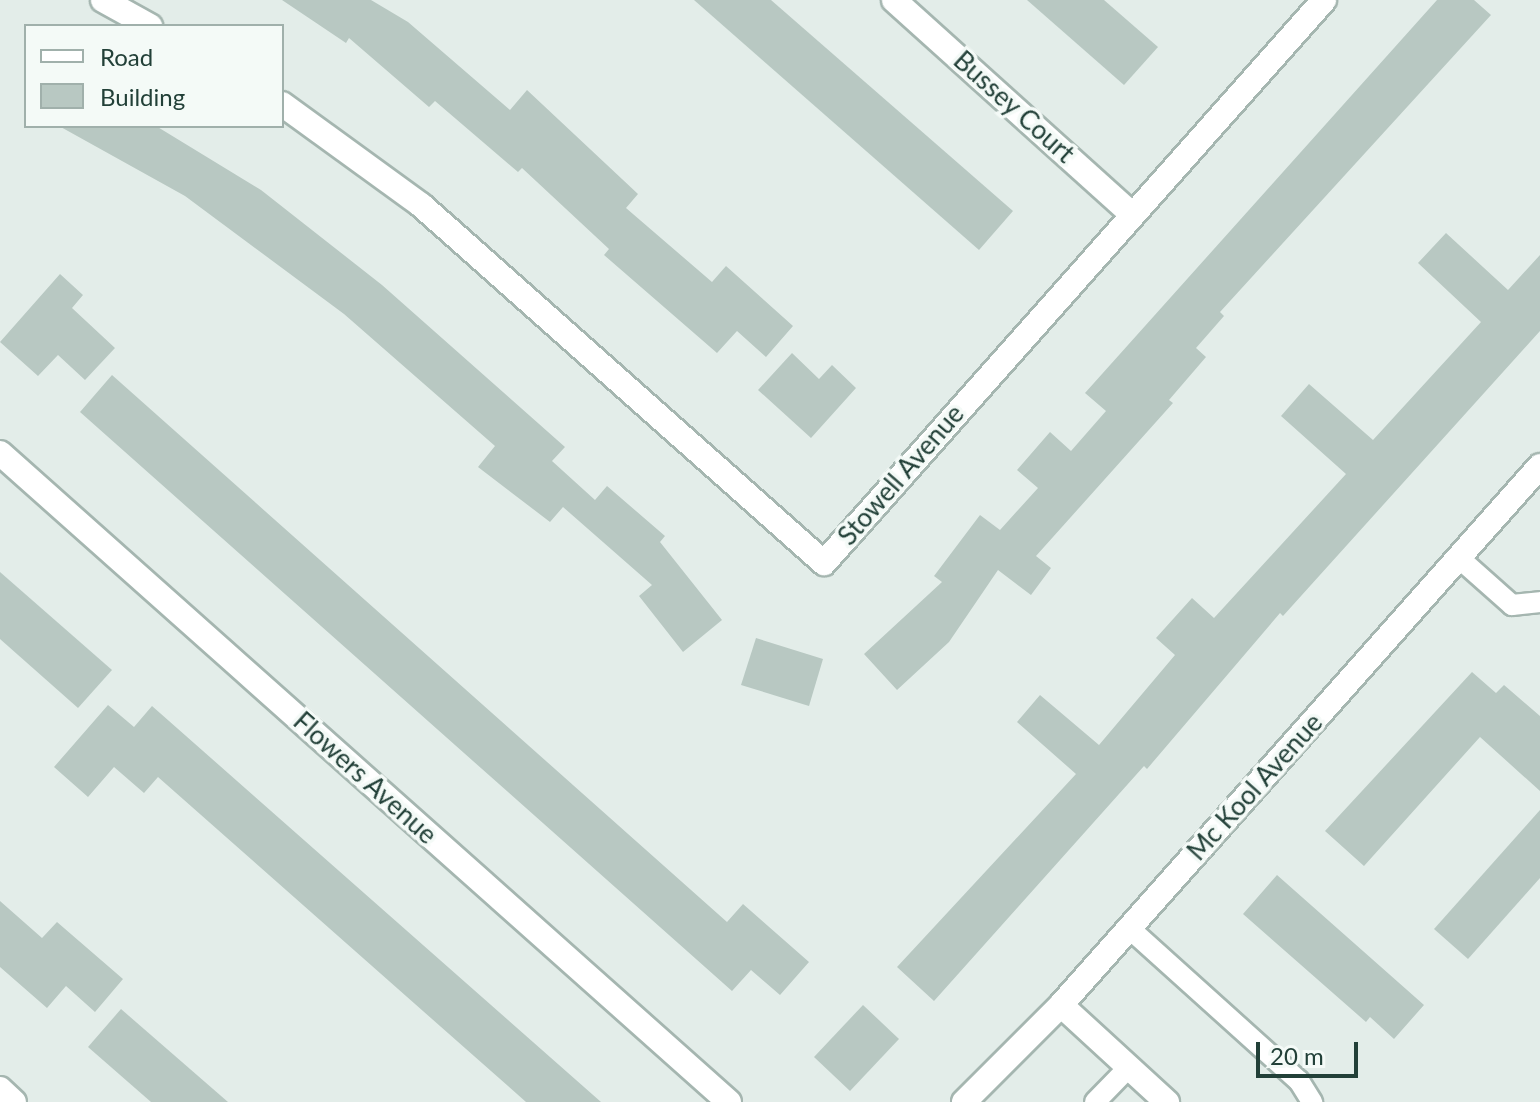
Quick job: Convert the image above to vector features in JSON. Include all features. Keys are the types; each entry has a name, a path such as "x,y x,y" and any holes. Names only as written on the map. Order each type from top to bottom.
{"street":[{"path":"103,0 146,24"},
{"name":"Bussey Court","path":"894,0 1133,215"},
{"name":"Stowell Avenue","path":"284,105 421,205 824,563 1324,0"},
{"name":"Flowers Avenue","path":"0,453 729,1102"},
{"name":"Mc Kool Avenue","path":"964,1102 1061,1005 1540,466"},
{"path":"1061,1005 1167,1102"},
{"path":"0,1089 14,1102"}],"lane":[{"path":"1459,558 1512,605 1540,602"},
{"path":"1129,928 1299,1081 1312,1102"},
{"path":"1095,1102 1129,1067"}],"building":[{"path":"282,0 371,0 408,22 510,110 527,90 638,194 626,208 712,282 726,266 793,326 766,357 737,331 717,353 604,255 609,249 522,168 518,172 435,101 429,107 349,38 346,43"},
{"path":"694,0 771,0 1013,211 979,250"},
{"path":"1027,0 1104,0 1158,47 1124,85"},
{"path":"1437,0 1474,0 1491,15 1220,312 1224,316 1196,348 1206,357 1169,400 1173,403 1036,556 1051,568 1031,595 998,570 949,642 897,690 864,654 942,582 934,576 980,515 1000,530 1038,488 1017,470 1050,432 1071,451 1106,411 1085,393"},
{"path":"63,128 159,128 261,190 382,285 565,447 552,461 595,500 607,486 665,536 660,542 722,620 683,652 639,596 652,585 563,507 550,522 478,467 495,446 344,314 185,196"},
{"path":"1446,233 1508,290 1540,255 1540,331 1283,616 1280,613 1147,769 1144,766 934,1001 897,967 1076,774 1017,722 1040,695 1099,745 1175,655 1156,638 1192,598 1214,618 1346,474 1281,416 1309,384 1373,440 1481,322 1418,263"},
{"path":"60,274 83,295 72,308 115,348 85,380 58,355 38,376 0,342"},
{"path":"792,353 819,379 832,365 856,388 811,438 758,390"},
{"path":"112,375 727,922 743,904 809,962 780,995 751,970 732,991 80,412"},
{"path":"0,572 112,670 78,708 0,639"},
{"path":"756,638 823,659 809,706 741,685"},
{"path":"1472,672 1496,693 1504,685 1540,716 1540,791 1480,737 1364,866 1325,831"},
{"path":"108,705 134,727 152,706 601,1102 526,1102 158,777 144,793 114,767 88,797 54,767"},
{"path":"1540,810 1540,878 1468,959 1434,929"},
{"path":"1277,875 1424,1005 1394,1039 1370,1017 1366,1022 1243,914"},
{"path":"0,901 42,938 57,922 123,979 95,1012 66,986 47,1008 0,967"},
{"path":"863,1005 899,1039 850,1091 814,1057"},
{"path":"121,1009 228,1102 151,1102 88,1047"}]}
